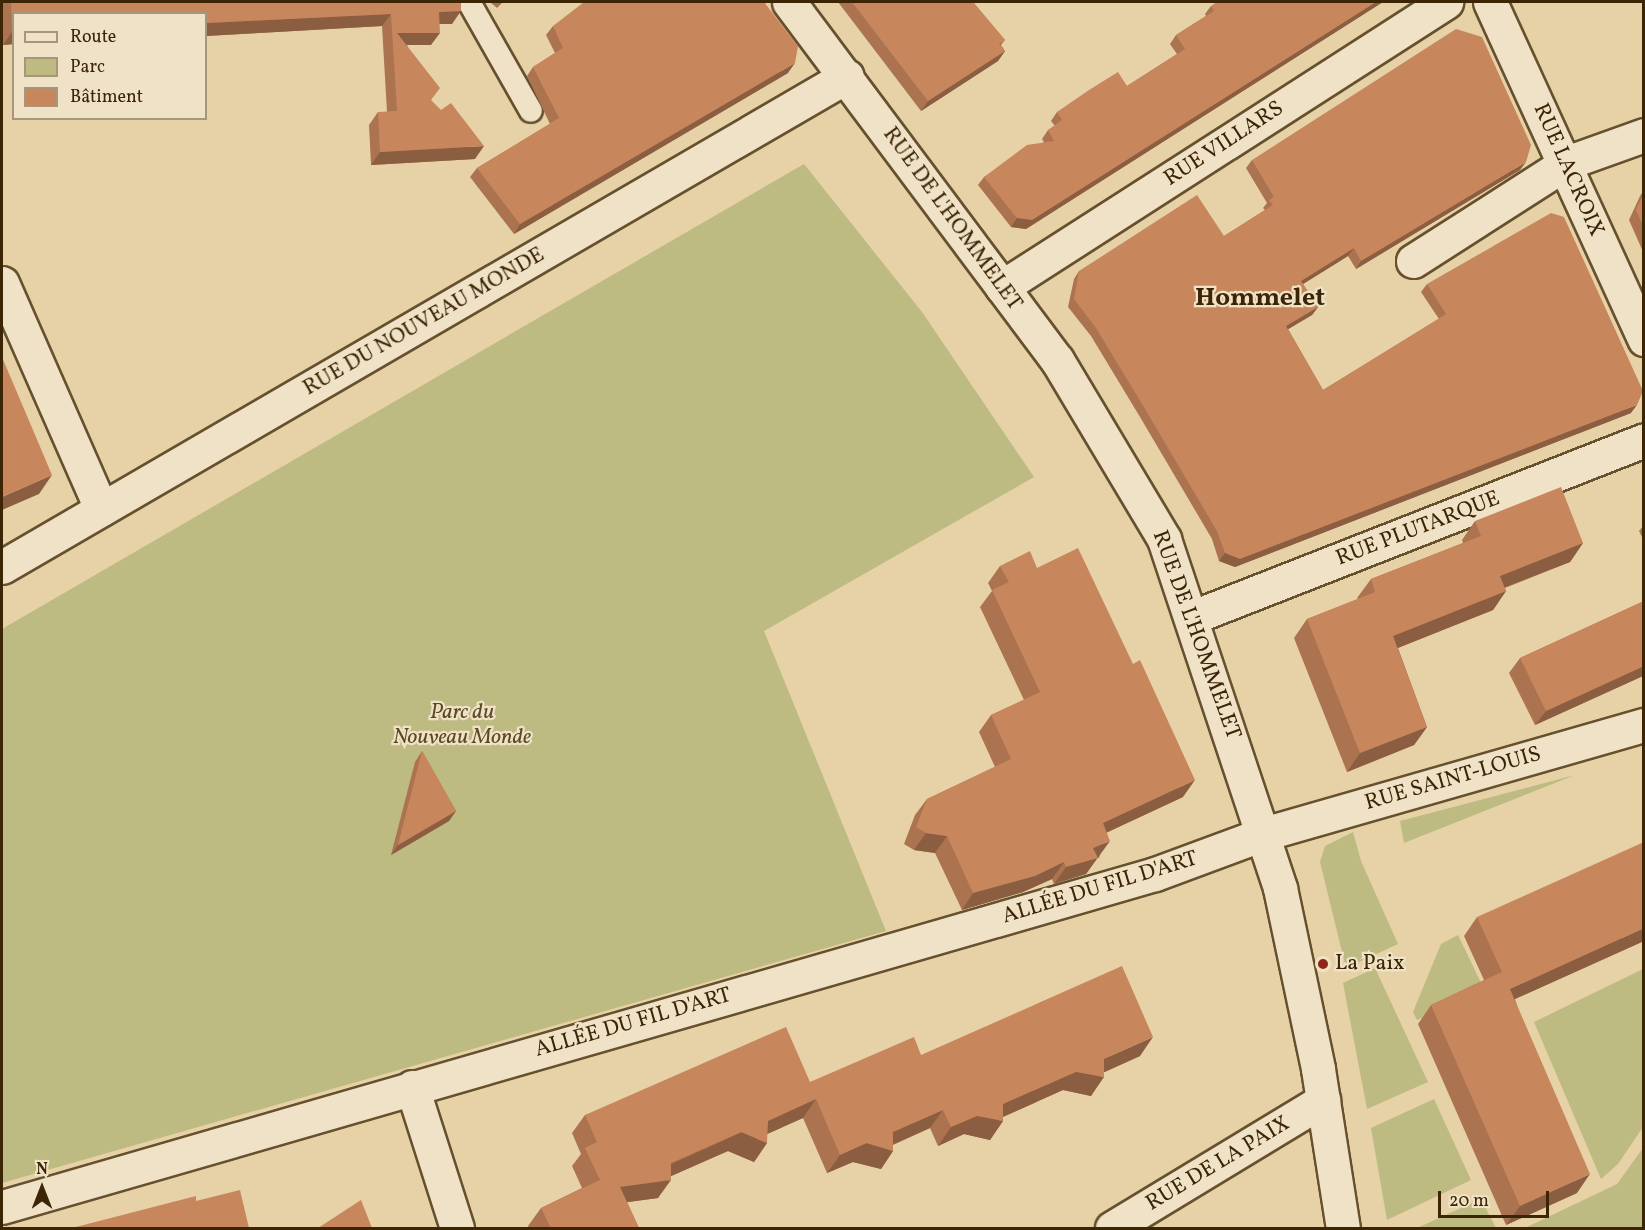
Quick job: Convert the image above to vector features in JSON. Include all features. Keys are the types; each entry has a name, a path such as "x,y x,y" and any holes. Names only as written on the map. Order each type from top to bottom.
{"street":[{"name":"RUE VILLARS","path":"1002,287 1446,2"},
{"name":"RUE LACROIX","path":"1490,2 1644,339"},
{"name":"RUE DE L'HOMMELET","path":"796,4 1073,384 1155,522 1173,557 1263,834 1293,938 1323,1100 1343,1228"},
{"name":"RUE DU NOUVEAU MONDE","path":"2,567 847,76"},
{"path":"1413,261 1566,164 1644,135"},
{"path":"2,283 101,509"},
{"name":"RUE PLUTARQUE","path":"1193,617 1644,441"},
{"name":"RUE SAINT-LOUIS","path":"1263,834 1644,725"},
{"name":"ALLÉE DU FIL D'ART","path":"2,1207 1155,874 1263,834"},
{"path":"412,1087 428,1148 457,1228"},
{"name":"RUE DE LA PAIX","path":"1112,1228 1323,1100"}],"lane":[{"path":"469,2 531,111"}],"green space":[{"name":"Parc du Nouveau Monde","path":"804,164 922,312 1034,477 764,631 886,931 2,1183 2,629"},
{"path":"1575,775 1404,843 1400,821"},
{"path":"1353,832 1361,861 1398,944 1346,968 1320,862 1325,846"},
{"path":"1458,935 1484,989 1417,1020 1413,1012 1441,944"},
{"path":"1375,968 1428,1082 1367,1109 1343,983"},
{"path":"1643,969 1643,1127 1618,1164 1601,1179 1534,1022"},
{"path":"1434,1099 1471,1180 1387,1220 1371,1128"},
{"path":"1643,1148 1643,1228 1525,1228 1617,1184"},
{"path":"1481,1199 1496,1228 1417,1228"}],"building":[{"path":"11,2 461,2 461,11 439,12 440,33 397,33 440,88 431,100 441,110 451,103 484,146 380,152 378,112 397,111 391,14 207,23 207,12 12,12 12,32"},
{"path":"584,2 764,2 798,46 795,63 520,224 477,168 559,118 533,67 563,48 553,26"},
{"path":"852,2 973,2 1005,40 999,44 1005,51 928,101"},
{"path":"1217,2 1376,2 1032,220 1017,218 984,177 1027,145 1054,141 1048,130 1062,120 1057,112 1089,90 1118,72 1127,86 1185,49 1176,35 1214,11 1211,6"},
{"path":"1456,29 1482,37 1531,145 1526,162 1361,261 1354,248 1301,281 1318,307 1286,326 1323,390 1446,314 1427,284 1551,213 1564,217 1643,391 1637,405 1240,559 1225,553 1217,531 1145,409 1096,328 1074,299 1079,271 1197,195 1224,236 1273,205 1269,200 1274,197 1252,160"},
{"path":"1644,193 1644,228 1636,210"},
{"path":"2,357 52,475 2,497"},
{"path":"1561,487 1583,543 1500,576 1506,591 1393,636 1427,727 1360,753 1307,619 1375,592 1371,579 1481,536 1475,521"},
{"path":"1078,548 1133,664 1140,660 1195,780 1103,823 1110,841 1093,848 1098,858 1066,867 1064,862 1035,876 973,893 947,836 926,833 916,827 927,799 1011,759 991,715 1040,692 992,590 1009,582 1000,566 1030,551 1037,568"},
{"path":"1644,601 1644,666 1546,711 1520,658"},
{"path":"422,751 456,811 398,845"},
{"path":"1644,842 1644,928 1510,989 1590,1174 1520,1206 1431,1005 1502,972 1477,917"},
{"path":"1122,966 1153,1037 1104,1059 1104,1077 1076,1072 1003,1104 1003,1121 977,1116 951,1127 943,1110 893,1132 893,1151 866,1143 840,1155 816,1099 768,1121 767,1143 741,1132 671,1163 671,1180 620,1187 639,1228 551,1228 541,1208 600,1180 585,1148 597,1142 585,1115 786,1027 810,1082 914,1037 921,1055"},
{"path":"240,1190 249,1228 72,1228 196,1196 196,1201"},
{"path":"361,1200 372,1228 318,1228"}],"place":[{"name":"La Paix","path":"1323,964"}],"district":[{"name":"Hommelet","path":"1260,299"}]}
